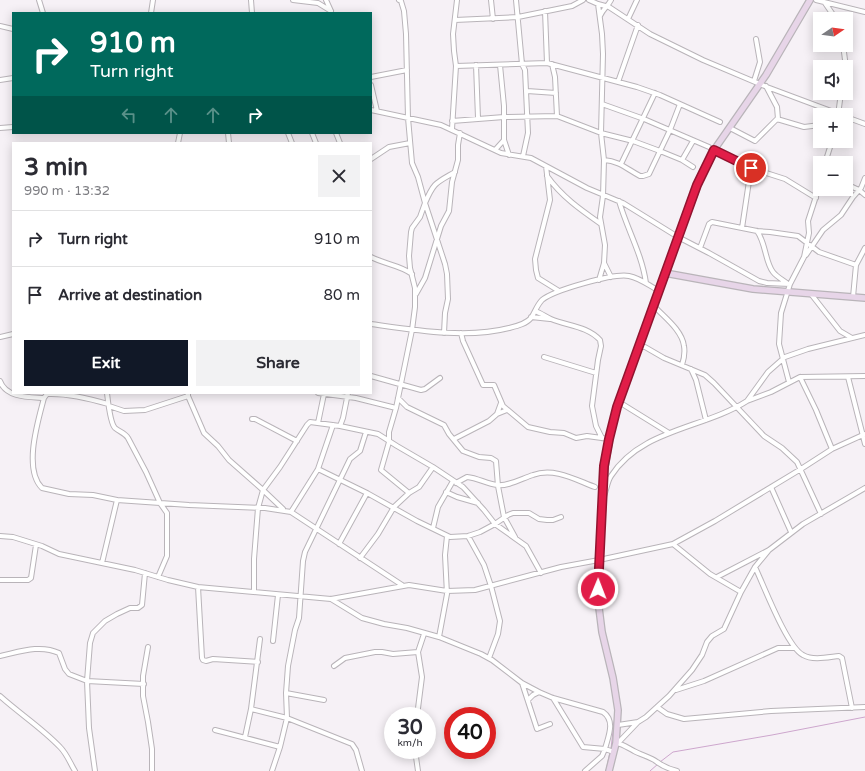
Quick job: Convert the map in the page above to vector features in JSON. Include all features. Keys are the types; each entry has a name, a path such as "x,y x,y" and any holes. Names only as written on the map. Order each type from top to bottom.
{"street":[{"path":"39,0 43,12"},
{"path":"151,12 153,0"},
{"path":"251,0 252,12"},
{"path":"293,0 322,5 331,12"},
{"path":"322,5 326,0 331,12"},
{"path":"399,0 401,1 404,11 406,34 408,118 412,163 418,177 447,274 448,299 444,332"},
{"path":"452,129 456,66 454,40 457,0"},
{"path":"491,0 493,19"},
{"path":"516,0 522,64 525,70 527,91 528,138 523,156"},
{"path":"455,20 518,17 572,6 583,0"},
{"path":"589,0 628,18 650,34 703,60 823,108"},
{"path":"599,17 603,9 607,7 611,0"},
{"path":"628,18 637,0"},
{"path":"609,771 617,743 618,710 616,693 599,615 598,600 604,466 609,439 619,402 678,237 712,149 764,85 810,0"},
{"path":"816,0 865,12"},
{"path":"824,2 831,12"},
{"path":"598,4 602,48 601,133 604,160 604,196 600,214 605,240 604,263 599,280"},
{"path":"545,11 547,63"},
{"path":"618,82 638,25"},
{"path":"0,26 12,30"},
{"path":"754,81 760,62 756,38"},
{"path":"456,66 552,64 656,94 720,122"},
{"path":"552,64 554,70 557,116"},
{"path":"500,65 504,98 504,140 509,155"},
{"path":"476,66 478,118"},
{"path":"372,78 407,70"},
{"path":"0,80 12,78"},
{"path":"764,85 777,107 778,119"},
{"path":"527,91 556,93"},
{"path":"621,164 656,94"},
{"path":"372,100 378,111"},
{"path":"602,104 670,130 751,168 785,179 816,198 808,221 809,230 804,257"},
{"path":"604,160 611,160 621,164 637,174 646,176 650,172 670,130 680,104"},
{"path":"372,110 441,125 495,150 509,155 531,158 604,196 619,201 678,237 761,282 789,284"},
{"path":"452,121 478,118 557,116 601,133 660,151 682,160 693,167"},
{"path":"730,128 755,141 775,120 778,119 804,127 813,125"},
{"path":"853,120 865,124"},
{"path":"1,129 12,127"},
{"path":"416,294 428,270 443,221 449,211 452,182 458,160 460,133"},
{"path":"495,150 504,140"},
{"path":"682,160 693,140"},
{"path":"372,158 389,147 410,143"},
{"path":"546,166 550,200 536,252 535,264 538,278 559,291"},
{"path":"742,228 751,168"},
{"path":"409,494 382,470 412,330 416,294 409,256 411,232 412,228 420,218 429,193 436,183 455,172"},
{"path":"547,176 564,197 601,224"},
{"path":"789,382 778,344 782,308 788,292 789,284 804,257 823,230 841,215 853,196 859,190 865,178"},
{"path":"853,187 865,195"},
{"path":"619,201 626,224 640,257 646,284"},
{"path":"700,248 711,222 757,231 778,232 798,236 819,252 856,265"},
{"path":"757,231 771,269 776,275 789,284"},
{"path":"853,297 856,265 865,248"},
{"path":"372,257 404,269 412,274"},
{"path":"604,263 611,277"},
{"path":"665,273 753,289 865,298"},
{"path":"372,324 412,330 461,333 500,330 521,324 531,317 542,300 559,291 611,277 630,276 659,291"},
{"path":"812,294 840,331 853,338"},
{"path":"654,306 671,324 682,339 685,348 682,365"},
{"path":"535,311 544,314 551,319"},
{"path":"531,317 551,319 590,331 600,340 601,346 596,373 593,410 596,426 602,438"},
{"path":"461,333 463,341 483,385 494,385 501,403 507,410 528,427 550,432 564,433 576,438 587,436 609,439"},
{"path":"0,337 12,334"},
{"path":"746,402 768,372 782,359 791,354 808,349 865,335"},
{"path":"639,347 645,347 664,358 708,377 764,436 782,448 793,458 801,469 821,514"},
{"path":"544,357 596,373"},
{"path":"691,369 696,380 706,420"},
{"path":"372,376 420,390 426,388 440,378"},
{"path":"602,500 611,476 628,456 655,438 737,407 800,377 865,376"},
{"path":"800,377 816,410 832,449"},
{"path":"848,377 864,434 865,444"},
{"path":"0,382 5,390 11,394 44,398"},
{"path":"283,510 229,460 218,446 204,433 188,395 145,410 124,411 95,400 71,395 46,394 44,398 35,435 33,467 38,485 46,490 69,494 93,495 117,500 258,508 291,512 402,585"},
{"path":"107,394 111,420 114,427 128,438 160,503 167,513 167,551 158,577"},
{"path":"318,423 324,394 347,395 396,408"},
{"path":"340,426 347,395"},
{"path":"398,398 407,407 444,425 463,452 479,457 491,458 496,461 498,486 504,517 515,538"},
{"path":"619,402 669,433"},
{"path":"497,414 501,403"},
{"path":"454,439 489,421 497,414 507,410"},
{"path":"252,419 255,419 297,441"},
{"path":"254,592 254,559 258,508 263,490 280,467 308,423 340,426 378,434 389,442 433,467 463,487 495,524 526,546 541,573"},
{"path":"291,512 318,469 333,425"},
{"path":"272,771 287,718 286,693 290,655 299,618 304,552 350,459 361,450 366,432"},
{"path":"0,536 13,537 59,554 145,573 198,587 331,599 402,585 419,585 447,591 475,590 561,567 673,544 772,487 832,449 864,434"},
{"path":"360,558 378,534 394,507 419,487 433,467"},
{"path":"318,469 394,507 417,521 447,536 468,536 480,532 513,513 529,512 539,519 547,520 553,520 561,517"},
{"path":"433,528 438,506 446,492 455,482 467,477 498,486 525,479 536,474 554,472 596,487"},
{"path":"772,487 791,532"},
{"path":"717,578 769,550 803,524 865,488"},
{"path":"446,492 457,498 479,504"},
{"path":"339,544 367,493"},
{"path":"102,563 117,500"},
{"path":"439,637 447,591 445,555 447,536"},
{"path":"468,536 484,565 491,586 500,628 489,658"},
{"path":"673,544 700,567 741,592"},
{"path":"0,580 28,580 31,578 36,545"},
{"path":"617,743 674,690 699,661 707,642 712,636 724,629 741,592 755,567 769,550"},
{"path":"755,567 785,632 795,648 804,656 821,658 841,657 852,708"},
{"path":"96,771 89,728 87,681 90,643 93,633 105,621 130,608 138,608 142,605 145,573"},
{"path":"198,587 203,660 258,662"},
{"path":"273,641 278,595"},
{"path":"331,599 362,618 439,637 489,658 522,683 539,692 553,698 607,714 610,719 611,726 605,749 602,756 585,771"},
{"path":"418,707 422,677 418,652 424,634"},
{"path":"245,737 251,709 260,639"},
{"path":"148,647 143,676 143,696 152,749 152,771"},
{"path":"674,690 704,681 778,648 795,648"},
{"path":"0,656 36,649 54,651 59,653 65,669 69,674 87,681 144,684"},
{"path":"334,666 345,658 375,652 393,654 418,652"},
{"path":"522,683 537,729 550,724"},
{"path":"528,700 539,692"},
{"path":"286,693 324,700"},
{"path":"0,696 23,716 34,722 60,747 75,771"},
{"path":"553,698 583,746 605,749 614,752"},
{"path":"657,707 667,714 684,719 770,711 865,707"},
{"path":"251,709 287,718 352,744 356,750 362,771"},
{"path":"618,725 638,722"},
{"path":"215,730 280,747"},
{"path":"617,743 659,764 677,771"},
{"path":"416,759 418,771"}],"waterway":[{"path":"660,762 673,752 865,717"},
{"path":"611,749 614,722"},
{"path":"606,771 610,752"},
{"path":"650,771 658,764"}],"route":[{"path":"598,589 601,512 606,451 617,407 678,237 697,185 714,150 751,168"}]}
